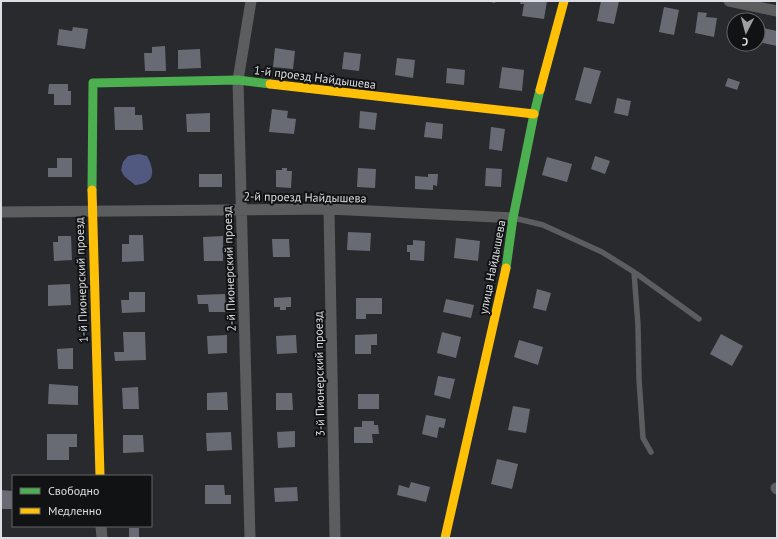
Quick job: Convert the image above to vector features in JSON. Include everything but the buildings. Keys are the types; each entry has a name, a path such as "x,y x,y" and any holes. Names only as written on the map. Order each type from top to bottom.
{"street":[{"name":"2-й Пионерский проезд","path":"250,538 240,210 238,80 251,1"},
{"name":"улица Найдышева","path":"445,538 507,265 514,218 534,114 564,1"},
{"path":"729,1 777,11"},
{"name":"1-й проезд Найдышева","path":"93,83 238,80 534,114"},
{"name":"1-й Пионерский проезд","path":"93,83 92,211 100,475"},
{"name":"2-й проезд Найдышева","path":"1,212 329,209 514,218"},
{"name":"3-й Пионерский проезд","path":"329,209 335,538"},
{"path":"101,527 102,538"}],"lane":[{"path":"514,218 543,225 602,252 634,272 699,319"},
{"path":"634,272 638,325 639,379 644,438 651,452"}],"water":[{"path":"139,154 147,156 152,167 152,176 150,180 135,185 124,176 121,170 123,162 128,156"}],"traffic: fast":[{"path":"92,190 93,83 238,80 270,84"},
{"path":"506,268 513,218 540,90"}],"traffic: slow":[{"path":"540,90 564,1"},
{"path":"270,84 534,114"},
{"path":"92,190 100,475"},
{"path":"445,538 506,268"}]}
